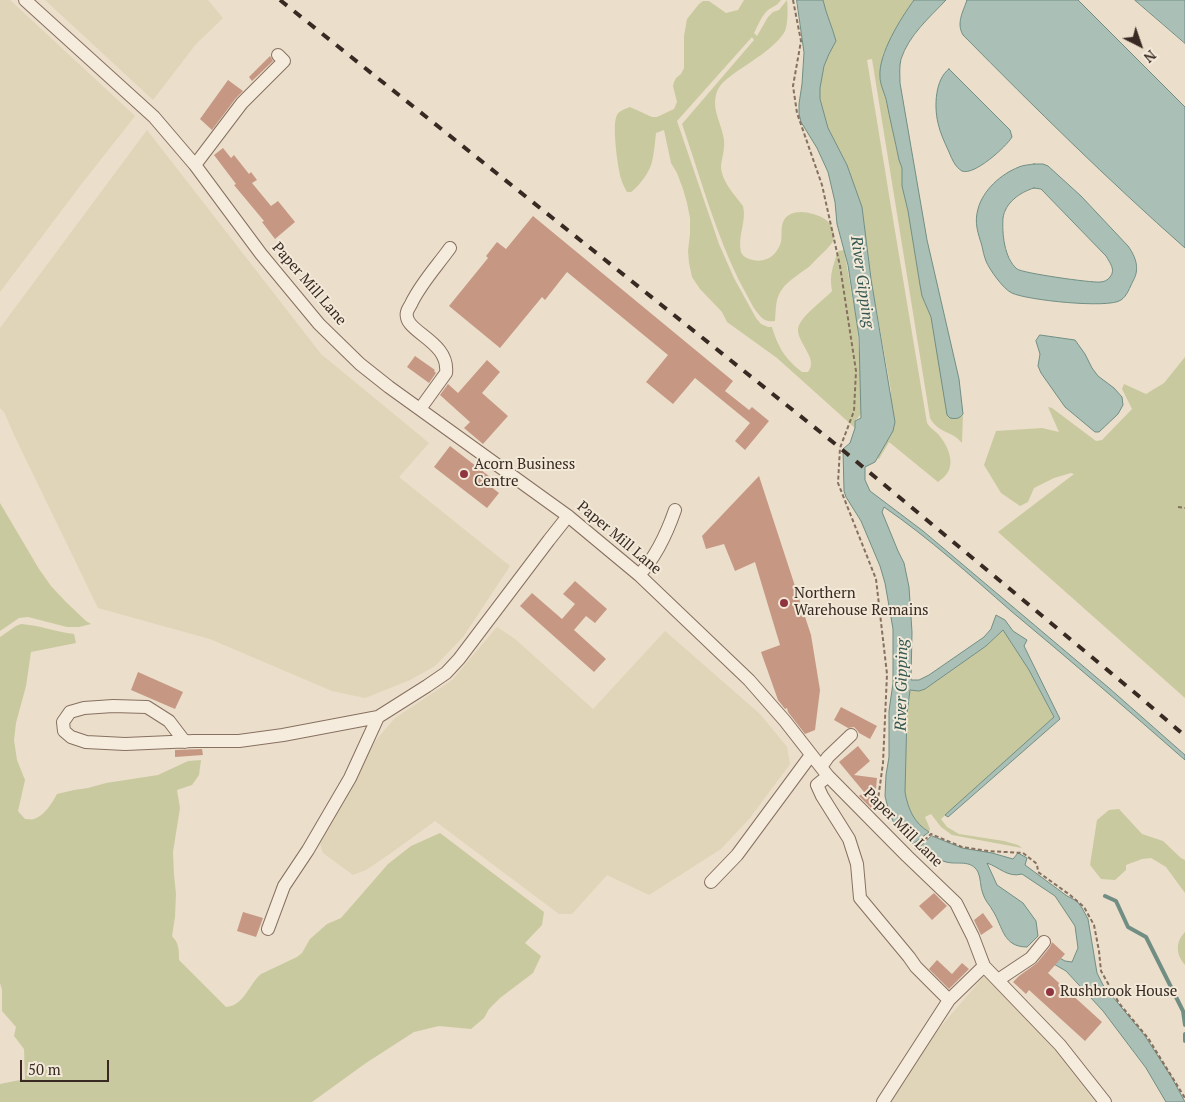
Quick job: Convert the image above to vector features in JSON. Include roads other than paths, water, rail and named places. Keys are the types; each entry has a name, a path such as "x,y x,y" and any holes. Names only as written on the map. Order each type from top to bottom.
{"street":[{"name":"Paper Mill Lane","path":"25,0 154,117 195,165 261,254 319,324 360,364 568,516 639,575 749,680 785,721 824,772 956,903 973,937 984,966 1060,1045 1105,1102"},
{"path":"195,165 242,103 284,61 278,55"},
{"path":"420,409 446,373 447,365 444,356 436,345 412,326 407,318 407,312 418,290 450,248"},
{"path":"639,575 646,568 668,531 675,510"},
{"path":"185,742 169,721 147,707 113,706 84,708 70,712 63,722 64,731 70,738 86,742 125,744 239,741 283,735 378,717 446,673 459,659 568,516"},
{"path":"268,929 284,886 308,850 350,778 378,717"},
{"path":"851,735 828,757 824,772 817,785 849,839 857,864 860,898 910,957 916,967 949,1000"},
{"path":"710,882 737,855 811,755"},
{"path":"998,980 1031,958 1044,942"},
{"path":"883,1102 949,1000 984,966"}],"water":[{"name":"River Gipping","path":"797,0 823,0 836,41 824,66 820,99 828,128 847,165 862,207 871,279 895,422 893,431 875,462 865,467 865,480 870,491 923,531 1109,688 1185,755 1185,760 949,557 884,507 882,512 904,563 909,587 912,632 911,680 919,680 929,675 984,637 991,629 996,615 1005,620 1013,631 1027,640 1024,646 1060,719 948,817 945,815 1054,717 1029,670 1003,630 986,646 925,689 919,691 910,690 907,714 905,792 912,815 929,832 913,844 897,830 889,812 885,796 889,757 889,711 893,683 893,629 880,566 861,521 844,491 843,449 850,443 855,428 855,421 861,418 859,337 848,265 837,224 835,202 828,172 817,148 801,122 799,114 804,53"},
{"path":"914,0 946,0 920,27 909,42 901,59 900,83 927,240 959,379 963,414 956,418 950,418 947,415 931,317 922,296 902,186 902,168 880,80 880,68 886,47"},
{"path":"967,0 1078,0 1185,107 1185,248 1072,143 963,35 960,22"},
{"path":"1135,0 1185,0 1185,43"},
{"path":"949,69 1010,130 1012,137 989,160 967,171 962,171 954,163 941,134 937,116 938,86"},
{"path":"1032,164 1048,166 1081,196 1131,250 1137,268 1128,291 1121,300 1113,303 1085,304 1020,296 1005,288 990,269 977,228 976,219 980,202 988,189 999,178 1019,167","holes":["1034,188 1041,189 1106,256 1112,269 1112,274 1107,280 1094,282 1043,275 1022,271 1013,264 1009,258 1004,238 1004,213 1010,203 1019,195"]},
{"path":"1040,335 1075,340 1098,376 1114,388 1122,397 1123,405 1118,414 1099,432 1095,432 1065,407 1041,373 1038,366 1040,354 1036,341"},
{"path":"932,836 962,848 1013,859 1018,853 1027,858 1025,865 1067,896 1077,901 1088,919 1097,973 1103,985 1145,1036 1185,1102 1166,1102 1146,1068 1103,1011 1066,971 1052,963 1054,955 1065,961 1072,962 1078,948 1075,926 1055,896 1022,874 1012,875 987,863 997,885 1023,903 1036,921 1038,936 1027,947 1013,944 1008,940 985,899 979,874 972,865 942,861 918,849"}],"waterway":[{"path":"1105,896 1116,901 1128,927 1146,937 1183,1011 1185,1025"},
{"path":"1185,1034 1185,1041"}],"railway":[{"path":"280,0 834,443 1185,736"}],"place":[{"name":"Acorn Business Centre","path":"464,474"},
{"name":"Northern Warehouse Remains","path":"784,603"},
{"name":"Rushbrook House","path":"1050,992"}]}
